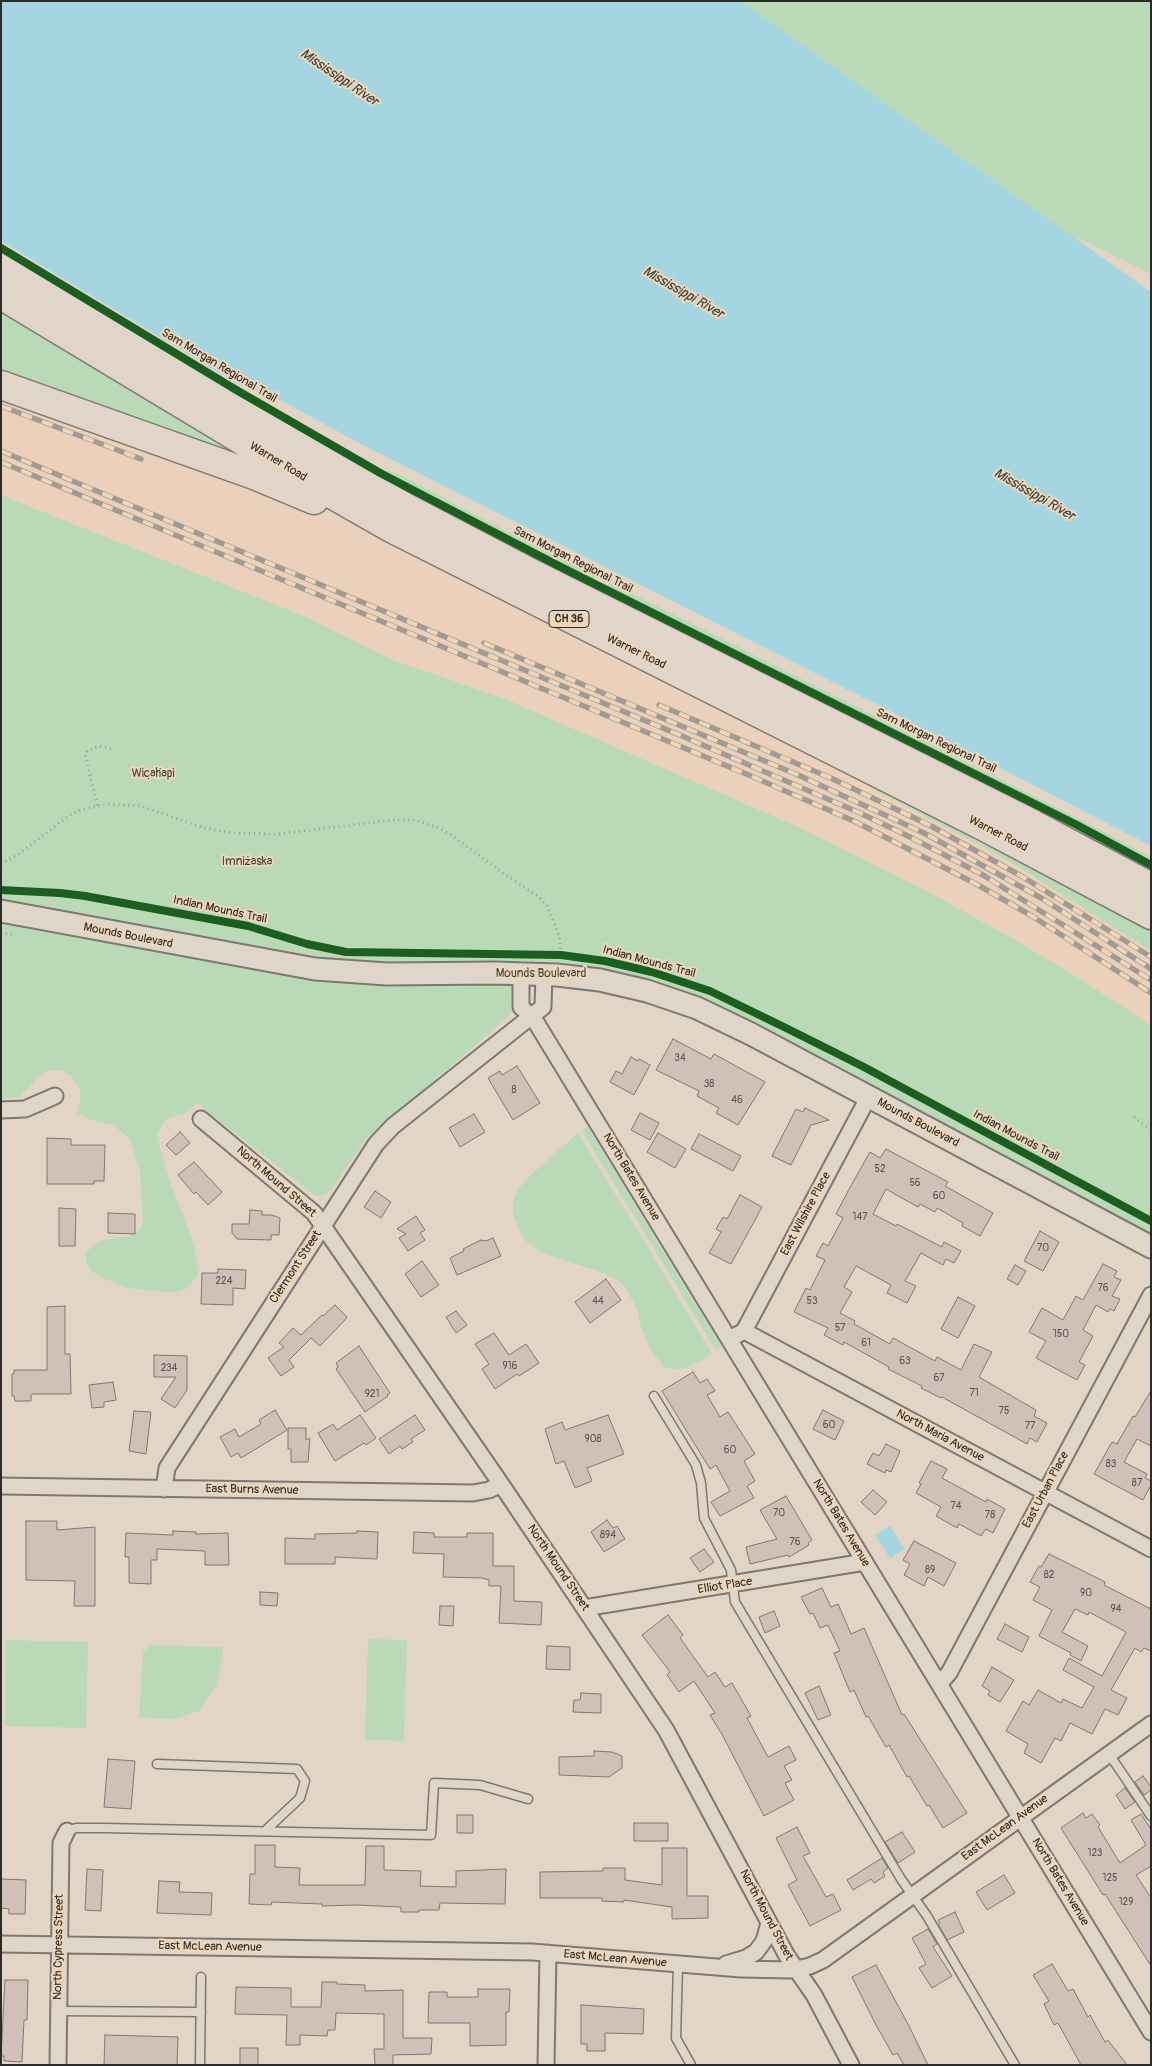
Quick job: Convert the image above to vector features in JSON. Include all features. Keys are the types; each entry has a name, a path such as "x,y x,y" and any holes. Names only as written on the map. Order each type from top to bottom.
{"highway":[{"name":"Warner Road","path":"1,267 260,424 403,506 531,573 1031,823 1151,887"},
{"name":"Warner Road","path":"1,295 328,492 426,547 992,830 1151,915"},
{"path":"1,385 254,475 426,547"}],"street":[{"name":"Mounds Boulevard","path":"1,911 315,969 386,974 544,974 579,977 647,991 682,1002 737,1027 1151,1247"},
{"path":"522,973 521,1006 532,1014"},
{"name":"Clermont Street","path":"164,1489 167,1468 372,1150 384,1135 543,1007 544,974"},
{"name":"North Bates Avenue","path":"532,1014 1151,2032"},
{"path":"1,1110 22,1110 54,1096"},
{"name":"East Wilshire Place","path":"744,1331 868,1096"},
{"name":"North Mound Street","path":"201,1119 304,1204 323,1225 501,1484 674,1742 787,1956 814,1995 851,2065"},
{"name":"East Urban Place","path":"939,1684 949,1672 1151,1295"},
{"path":"730,1338 744,1331"},
{"name":"North Maria Avenue","path":"744,1331 1151,1549"},
{"name":"East Burns Avenue","path":"1,1486 473,1492 489,1490 501,1484"},
{"name":"Elliot Place","path":"584,1608 865,1562"},
{"name":"East McLean Avenue","path":"1,1944 548,1954 772,1971 796,1969 810,1966 823,1960 1151,1724"},
{"name":"North Cypress Street","path":"58,2065 61,1843 67,1831"},
{"path":"711,1967 741,1960 756,1952 764,1940 769,1922"},
{"path":"546,2065 548,1954"}],"lane":[{"path":"654,1396 696,1465 701,1483 704,1518 728,1564 735,1602 901,1879 932,1924 1014,2065"},
{"path":"1109,1754 1151,1816"},
{"path":"157,1764 297,1769 305,1781 300,1798 265,1831"},
{"path":"67,1831 76,1828 431,1835 434,1783 480,1785 528,1799"},
{"path":"678,1965 676,2038 691,2065"},
{"path":"200,2065 201,1977"},
{"path":"58,2011 200,2012"}],"path":[{"path":"97,805 85,754 87,751 100,746 112,749"},
{"path":"1,864 17,855 71,814 97,805 122,803 135,805 204,828 233,833 279,834 400,819 429,824 451,835 543,901 560,938 557,954 571,955"},
{"path":"1,933 15,935"},
{"path":"1134,1118 1151,1130"}],"shaded area":[{"path":"1,393 282,493 351,523 936,818 1151,946 1151,1035 1,506"}],"green space":[{"path":"741,1 1151,1 1151,274 1079,238 1079,241"},
{"path":"1,307 255,461 1,377"},
{"path":"384,471 399,474 500,528 596,576 595,580"},
{"path":"390,484 1076,829 1151,869 1151,874 501,545"},
{"name":"Imniżaska","path":"1,495 299,614 395,661 503,698 796,826 921,888 1005,934 1069,972 1151,1025 1151,1261 741,1043 688,1018 637,1001 599,993 553,987 514,985 512,1011 509,1016 366,1139 331,1190 325,1195 318,1196 310,1192 197,1103 185,1114 166,1119 157,1134 169,1179 193,1242 198,1262 197,1277 186,1289 172,1293 128,1288 100,1277 86,1263 86,1252 99,1241 134,1235 140,1230 143,1221 140,1173 133,1147 128,1137 113,1125 91,1120 77,1113 81,1097 79,1087 72,1077 61,1070 51,1070 42,1073 20,1096 1,1099"},
{"path":"609,582 1070,814 1151,857 1151,861 994,779 607,586"},
{"path":"857,777 948,820 1151,928 1151,951 1023,870 873,789"},
{"path":"587,1126 721,1346 716,1350 582,1131"},
{"path":"578,1133 712,1353 698,1362 682,1369 664,1368 649,1346 642,1330 636,1306 622,1283 602,1272 541,1252 526,1241 519,1231 513,1213 513,1201 518,1189"},
{"path":"368,1639 407,1640 404,1741 365,1740"},
{"path":"6,1640 88,1642 86,1728 5,1726"},
{"path":"153,1645 222,1647 223,1657 216,1686 199,1711 175,1719 139,1717 143,1651"}],"water":[{"name":"Mississippi River","path":"1,1 741,1 1151,292 1151,846 882,707 363,445 280,400 241,386 1,241"},
{"path":"890,1526 905,1549 890,1558 875,1535"}],"building":[{"path":"673,1039 711,1059 714,1054 765,1082 738,1125 716,1113 719,1108 697,1096 699,1091 656,1070"},
{"path":"631,1057 650,1065 634,1095 610,1082 616,1071 622,1074"},
{"path":"517,1066 540,1103 513,1120 488,1078 500,1071 502,1075"},
{"path":"805,1108 829,1120 811,1125 791,1165 772,1156 796,1109 803,1112"},
{"path":"640,1113 659,1123 650,1140 631,1130"},
{"path":"474,1114 485,1132 460,1147 449,1128"},
{"path":"180,1132 190,1143 176,1155 166,1145"},
{"path":"658,1133 686,1149 675,1168 647,1152"},
{"path":"699,1134 741,1156 733,1171 691,1149"},
{"path":"47,1138 71,1139 71,1145 105,1145 104,1181 94,1181 94,1184 47,1184"},
{"path":"886,1149 948,1182 945,1186 993,1213 980,1236 962,1226 963,1223 937,1208 935,1212 920,1204 918,1207 886,1189 873,1214 942,1247 944,1242 961,1251 954,1263 946,1259 943,1265 921,1253 905,1281 916,1286 907,1303 887,1293 891,1285 856,1266 844,1287 852,1292 840,1313 855,1321 854,1324 890,1344 893,1338 935,1361 937,1357 961,1370 974,1344 992,1352 979,1377 1036,1410 1034,1416 1047,1423 1037,1442 1030,1438 1027,1444 942,1397 921,1388 922,1386 888,1369 889,1367 844,1342 843,1345 824,1335 828,1328 794,1312 806,1288 810,1290 825,1260 816,1256 823,1243 828,1246 843,1218 836,1214 870,1152 880,1158"},
{"path":"194,1162 222,1192 208,1205 196,1192 194,1194 178,1175"},
{"path":"375,1191 391,1202 381,1218 364,1207"},
{"path":"740,1195 762,1207 731,1264 709,1253 721,1232 716,1229 723,1217 727,1219"},
{"path":"59,1208 76,1209 75,1246 59,1246"},
{"path":"250,1210 262,1211 262,1215 272,1215 280,1218 279,1235 271,1235 271,1240 237,1239 232,1233 232,1224 249,1224"},
{"path":"108,1213 135,1214 135,1234 108,1233"},
{"path":"416,1216 425,1230 420,1233 425,1240 408,1251 399,1238 406,1234 397,1229"},
{"path":"1040,1231 1059,1242 1043,1271 1024,1261"},
{"path":"493,1238 501,1256 457,1275 450,1258 481,1240 486,1241"},
{"path":"422,1261 439,1285 421,1297 405,1274"},
{"path":"1103,1264 1117,1271 1114,1277 1121,1280 1112,1296 1120,1299 1114,1311 1110,1309 1108,1312 1096,1305 1083,1330 1093,1336 1079,1362 1085,1365 1077,1380 1036,1358 1046,1341 1029,1332 1042,1308 1063,1320 1076,1296 1083,1300"},
{"path":"1015,1265 1026,1271 1018,1285 1007,1279"},
{"path":"218,1269 246,1270 245,1289 233,1288 233,1305 201,1304 202,1273 218,1273"},
{"path":"606,1279 621,1300 590,1323 575,1302"},
{"path":"958,1297 975,1306 958,1338 941,1329"},
{"path":"335,1305 347,1317 344,1321 320,1346 311,1338 289,1360 294,1367 281,1376 268,1358 284,1347 279,1343 293,1328 301,1335"},
{"path":"65,1306 65,1354 70,1354 71,1394 33,1394 31,1395 31,1401 15,1401 14,1396 12,1396 12,1374 14,1374 14,1370 47,1370 47,1307"},
{"path":"456,1311 467,1325 456,1333 446,1317"},
{"path":"494,1333 509,1355 526,1344 539,1363 519,1376 517,1374 495,1389 482,1369 489,1364 475,1344"},
{"path":"359,1346 390,1393 365,1412 336,1369 338,1367 336,1363"},
{"path":"154,1355 187,1356 187,1390 175,1408 161,1399 176,1377 154,1377"},
{"path":"693,1372 700,1383 707,1379 715,1391 707,1395 720,1417 728,1412 755,1454 744,1461 755,1481 747,1486 754,1498 720,1516 711,1502 730,1491 716,1465 710,1469 662,1391"},
{"path":"113,1382 116,1400 104,1402 104,1407 92,1408 89,1385"},
{"path":"1151,1391 1151,1446 1137,1439 1124,1462 1147,1474 1145,1478 1151,1481 1151,1485 1143,1500 1094,1474 1112,1442 1117,1444 1133,1416 1135,1417"},
{"path":"275,1410 287,1430 241,1458 238,1453 231,1457 220,1437 235,1429 239,1437 261,1424 259,1420"},
{"path":"823,1410 844,1421 835,1440 813,1429"},
{"path":"134,1411 151,1412 146,1454 129,1451"},
{"path":"360,1415 376,1438 366,1445 364,1443 335,1461 318,1433 333,1424 337,1430"},
{"path":"415,1415 425,1430 411,1439 413,1442 402,1449 400,1446 389,1454 379,1439"},
{"path":"608,1415 624,1454 587,1468 592,1481 575,1488 564,1461 556,1464 545,1429 562,1422 565,1430"},
{"path":"288,1428 306,1428 306,1440 310,1438 308,1462 291,1462 291,1449 288,1449"},
{"path":"886,1444 900,1451 891,1472 886,1470 885,1473 867,1464 873,1453 879,1456"},
{"path":"931,1461 947,1469 942,1478 986,1502 987,1499 1005,1509 993,1533 986,1529 981,1536 959,1524 957,1528 936,1516 941,1507 916,1493 921,1484 919,1483"},
{"path":"873,1490 887,1502 875,1515 861,1502"},
{"path":"786,1496 812,1540 808,1543 809,1545 789,1557 788,1555 750,1564 746,1547 777,1539 760,1510"},
{"path":"607,1520 613,1528 617,1526 625,1539 604,1552 591,1532"},
{"path":"26,1521 57,1521 57,1530 95,1527 95,1606 74,1606 75,1581 26,1580"},
{"path":"173,1531 196,1532 196,1534 228,1533 229,1565 205,1565 205,1551 157,1549 157,1560 151,1560 151,1584 129,1583 129,1557 125,1557 126,1533 173,1535"},
{"path":"357,1531 378,1532 377,1559 335,1557 335,1564 285,1564 285,1538 315,1539 315,1534 357,1533"},
{"path":"414,1532 434,1533 434,1537 467,1537 467,1533 493,1533 493,1566 514,1566 514,1601 542,1602 541,1625 499,1623 501,1586 489,1586 489,1580 482,1578 443,1577 444,1554 413,1553"},
{"path":"914,1541 956,1563 944,1586 928,1577 924,1586 904,1575 910,1564 903,1560"},
{"path":"704,1549 714,1562 700,1572 690,1558"},
{"path":"1049,1554 1105,1582 1104,1585 1151,1609 1151,1651 1144,1648 1141,1652 1135,1648 1111,1690 1127,1698 1118,1715 1105,1709 1092,1734 1070,1723 1061,1741 1055,1738 1041,1763 1024,1753 1028,1744 1006,1731 1023,1701 1029,1705 1038,1690 1061,1703 1063,1699 1082,1708 1094,1687 1063,1670 1069,1658 1102,1676 1126,1632 1089,1612 1088,1615 1075,1609 1062,1632 1088,1646 1081,1661 1070,1655 1071,1653 1039,1636 1052,1610 1033,1600 1040,1587 1030,1582 1039,1566 1041,1567"},
{"path":"822,1588 831,1607 838,1604 851,1634 864,1628 902,1715 904,1714 967,1813 943,1828 909,1776 907,1777 889,1745 886,1747 868,1716 866,1717 854,1690 850,1692 834,1653 840,1651 828,1625 820,1628 813,1613 810,1614 801,1597"},
{"path":"260,1592 278,1593 277,1606 260,1605"},
{"path":"440,1606 454,1606 453,1626 439,1625"},
{"path":"774,1611 780,1626 765,1633 759,1617"},
{"path":"668,1615 683,1635 680,1638 708,1677 715,1672 725,1687 732,1683 751,1716 747,1718 768,1757 789,1746 796,1760 784,1766 792,1780 785,1783 794,1800 764,1816 723,1736 710,1715 715,1713 694,1681 679,1692 667,1675 670,1672 642,1635"},
{"path":"1005,1624 1029,1637 1022,1652 997,1639"},
{"path":"547,1646 570,1647 570,1670 546,1669"},
{"path":"992,1667 1014,1680 1000,1702 988,1695 990,1691 982,1686"},
{"path":"819,1686 831,1715 818,1720 805,1693"},
{"path":"581,1693 601,1694 601,1713 573,1712 574,1700 580,1700"},
{"path":"594,1751 612,1752 622,1756 622,1768 609,1777 559,1775 559,1757 594,1756"},
{"path":"108,1759 135,1761 131,1809 104,1807"},
{"path":"1143,1776 1151,1787 1151,1790 1144,1795 1135,1782"},
{"path":"1125,1788 1135,1802 1125,1809 1116,1795"},
{"path":"1083,1813 1086,1818 1092,1814 1120,1863 1146,1845 1131,1820 1141,1814 1151,1829 1151,1866 1136,1875 1151,1898 1151,1966 1061,1828"},
{"path":"457,1815 473,1815 473,1833 457,1833"},
{"path":"634,1823 668,1823 668,1841 634,1841"},
{"path":"797,1827 810,1853 803,1856 826,1897 833,1894 841,1910 810,1926 788,1885 797,1880 776,1838"},
{"path":"902,1832 915,1852 898,1863 885,1842"},
{"path":"255,1845 275,1845 275,1867 300,1868 299,1885 365,1885 366,1846 384,1846 384,1870 421,1871 420,1886 456,1887 456,1871 506,1869 505,1904 440,1903 439,1910 401,1912 401,1907 322,1906 322,1904 272,1902 271,1905 249,1904 250,1874 255,1874"},
{"path":"662,1848 687,1848 687,1896 708,1896 708,1918 672,1919 672,1907 624,1900 624,1902 602,1901 602,1898 540,1898 540,1872 603,1871 603,1868 625,1868 625,1880 662,1885"},
{"path":"882,1858 888,1868 883,1872 885,1876 874,1883 871,1879 853,1890 847,1880"},
{"path":"87,1869 103,1870 101,1911 85,1910"},
{"path":"1004,1875 1015,1893 987,1910 976,1892"},
{"path":"1,1879 26,1880 25,1914 9,1914 9,1909 1,1908"},
{"path":"159,1881 180,1882 179,1892 212,1893 211,1915 157,1913"},
{"path":"955,1912 964,1932 947,1940 938,1924 940,1923 938,1920"},
{"path":"928,1929 937,1944 933,1947 952,1976 932,1988 919,1968 926,1964 912,1938"},
{"path":"1052,1964 1068,1991 1073,1989 1088,2017 1090,2015 1105,2042 1108,2040 1127,2065 1081,2065 1058,2023 1054,2025 1044,2004 1049,2001 1033,1975"},
{"path":"876,1965 928,2065 904,2065 897,2053 893,2055 876,2025 852,1977"},
{"path":"5,1980 28,1980 27,2020 24,2020 22,2062 4,2061 4,2056 1,2056"},
{"path":"322,1982 365,1985 365,1991 403,1990 403,2038 432,2038 431,2054 393,2055 393,2065 375,2065 374,2049 384,2049 384,2014 336,2013 335,2030 328,2030 327,2036 300,2035 300,2045 286,2045 287,2015 235,2014 236,1987 291,1988 291,2007 321,2007"},
{"path":"478,1989 510,1989 509,2012 506,2012 506,2045 470,2046 470,2023 428,2023 429,1992 447,1992 447,1997 478,1997"},
{"path":"581,2005 644,2009 643,2034 605,2033 605,2051 587,2051 587,2044 581,2044"},
{"path":"105,2035 178,2037 177,2065 104,2065"},
{"path":"240,2048 258,2048 258,2065 240,2065"}],"railway":[{"path":"1,406 141,459"},
{"path":"1,451 682,736 860,813 983,875 1151,980"},
{"path":"1,462 751,776 856,822 978,885 1032,916 1151,993"},
{"path":"484,643 798,775 924,833 1043,899 1151,969"},
{"path":"659,705 833,779 931,826 1023,877 1151,957"}],"cycle path":[{"name":"Sam Morgan Regional Trail","path":"1,248 238,391 382,474 561,567 1077,825 1151,865"},
{"name":"Indian Mounds Trail","path":"1,890 85,896 248,926 307,944 346,952 561,955 605,961 652,972 710,991 786,1028 862,1066 1151,1221"}],"park label":[{"name":"Wic̣aḣapi","path":"153,774"}]}
